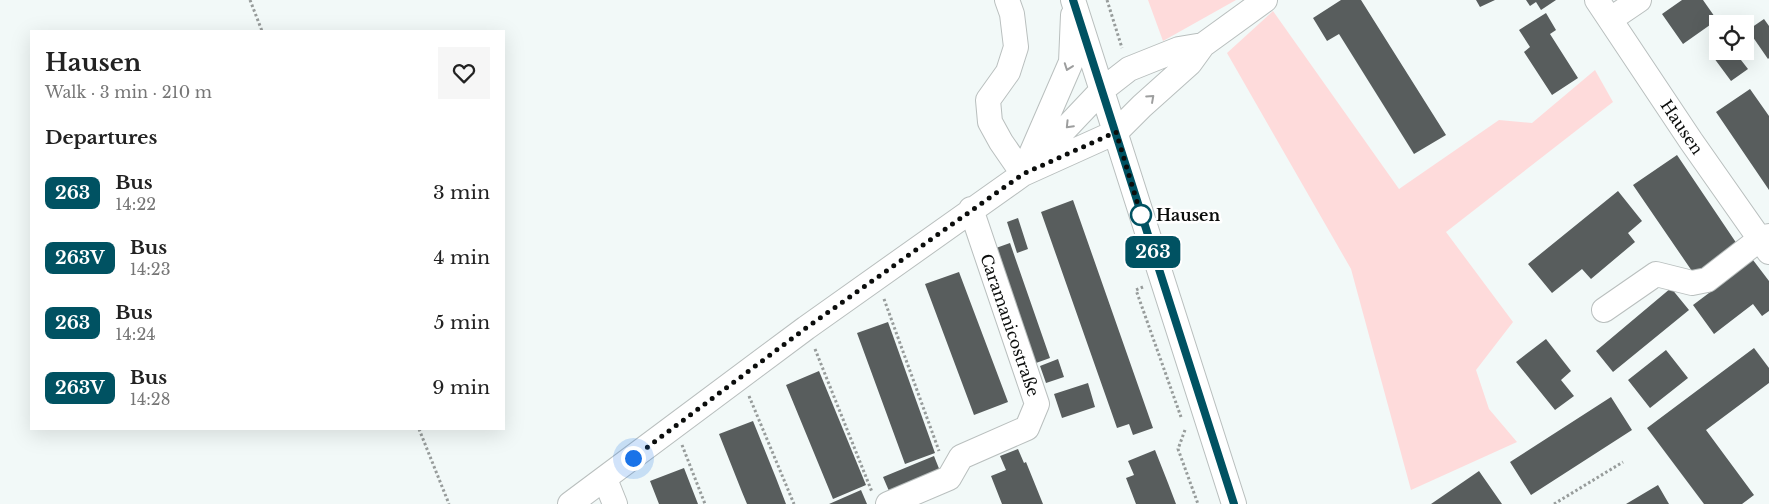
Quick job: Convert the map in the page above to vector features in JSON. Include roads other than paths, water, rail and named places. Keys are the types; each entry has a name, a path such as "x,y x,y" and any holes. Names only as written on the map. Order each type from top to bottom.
{"street":[{"path":"1007,0 1012,14 1016,47 1008,72 988,100 990,122 1000,142 1023,174"},
{"path":"570,504 806,328 971,209 1023,174 1116,132 1190,63 1203,45 1265,0"},
{"name":"Hausen","path":"1597,0 1691,141 1766,242"},
{"path":"1611,19 1639,0"},
{"path":"1023,174 1070,62 1073,1"},
{"path":"1073,1 1234,504"},
{"path":"1023,174 1102,90 1129,69 1179,49 1203,45"},
{"name":"Caramanicostraße","path":"881,499 949,478 961,457 1027,428 1036,404 971,209"},
{"path":"1604,310 1656,274 1692,283 1707,280 1766,242"},
{"path":"605,479 615,504"}],"place":[{"name":"Hausen","path":"1141,215"}]}
